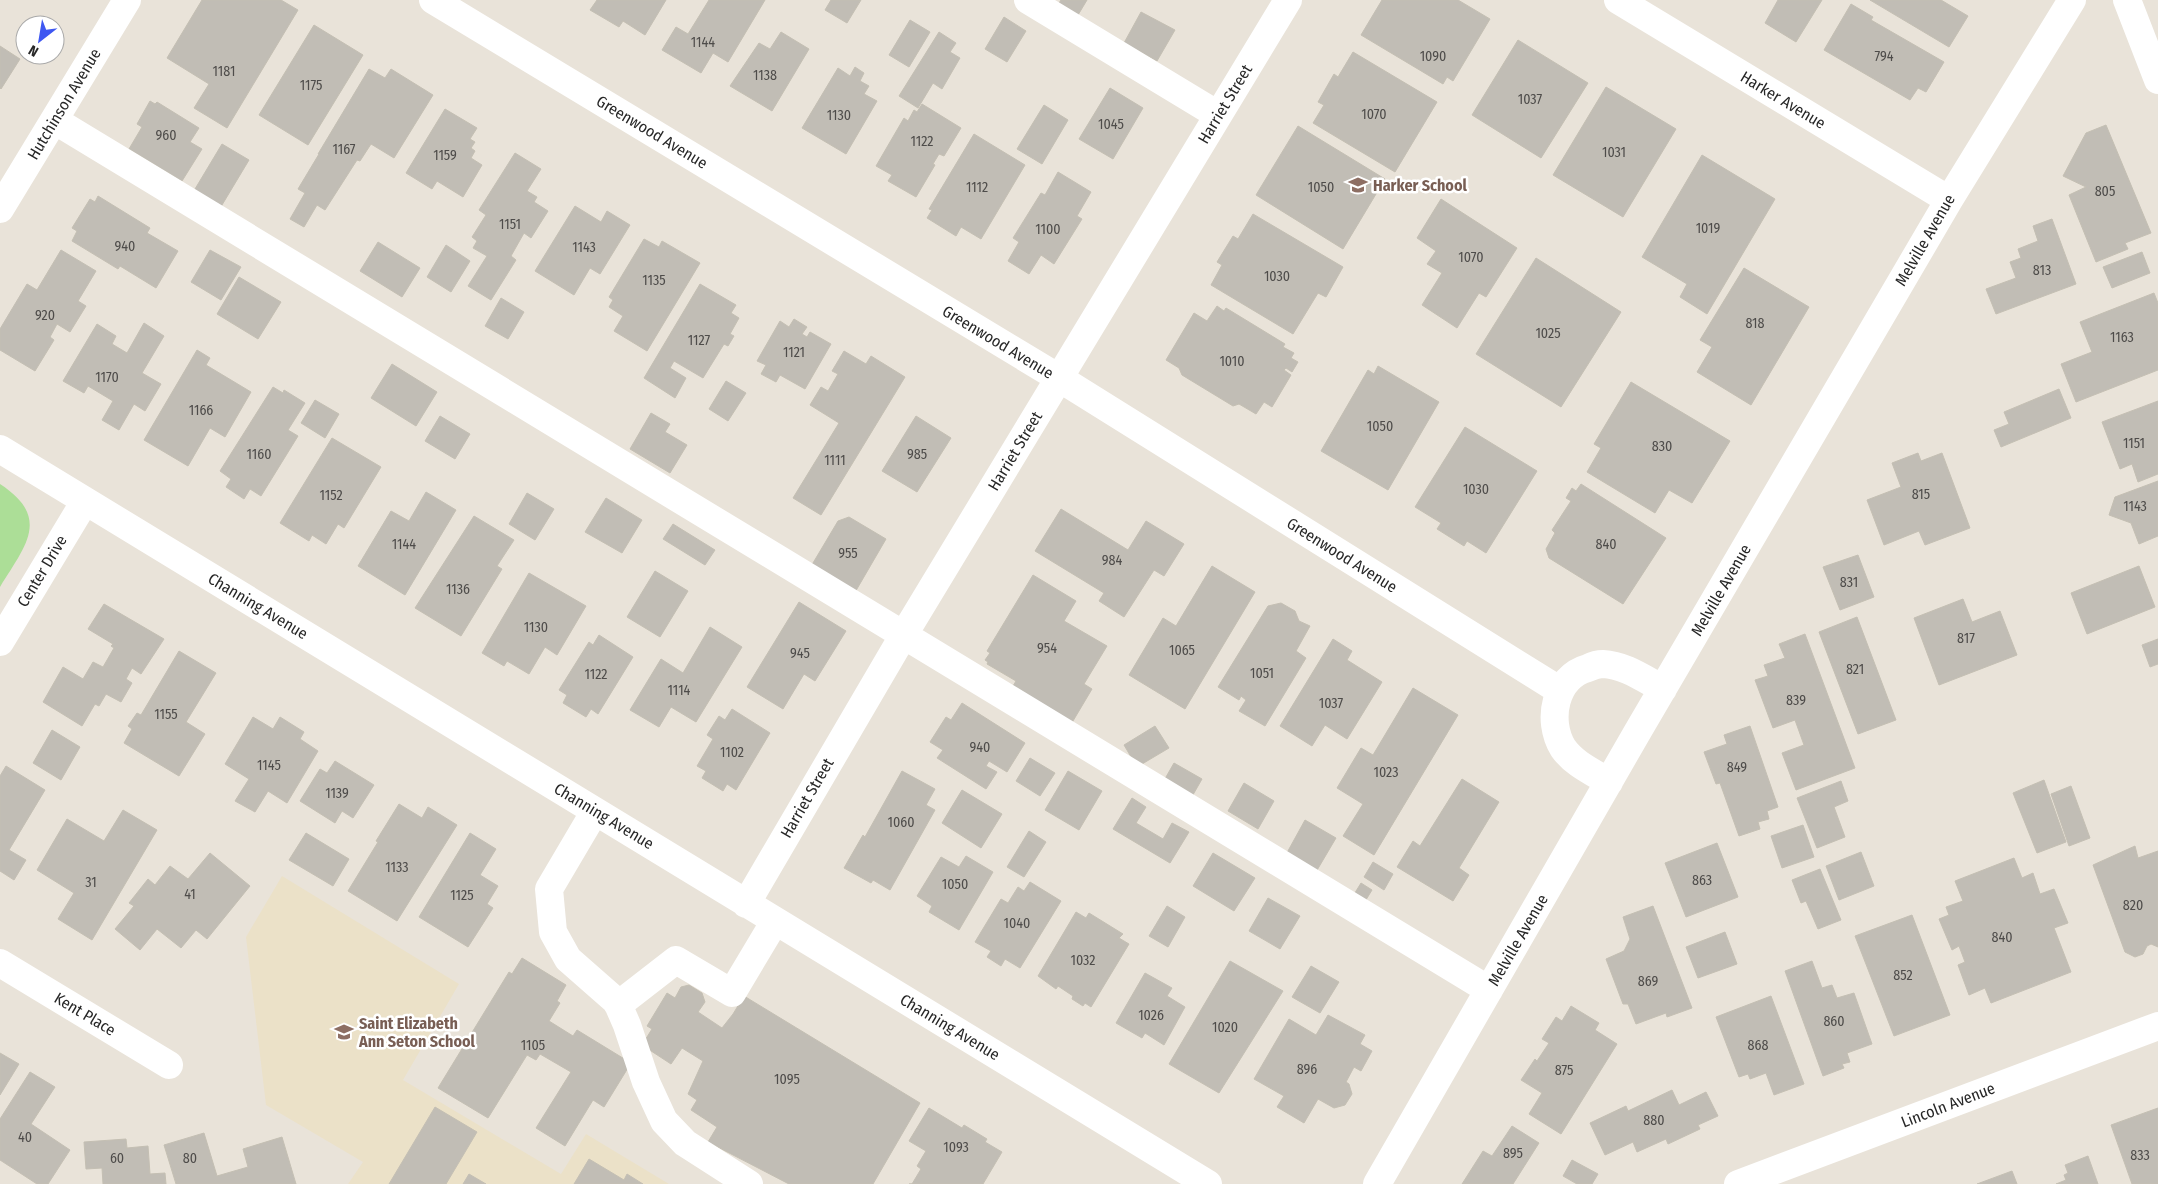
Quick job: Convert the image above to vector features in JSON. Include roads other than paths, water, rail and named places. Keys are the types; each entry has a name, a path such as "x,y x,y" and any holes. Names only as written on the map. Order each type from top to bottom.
{"street":[{"name":"Hutchinson Avenue","path":"0,209 128,0"},
{"name":"Greenwood Avenue","path":"433,0 1059,378 1559,690"},
{"path":"1028,0 1218,115"},
{"name":"Harriet Street","path":"746,904 903,636 1288,0"},
{"name":"Harker Avenue","path":"1618,0 1948,200"},
{"name":"Melville Avenue","path":"1377,1184 1662,689 1948,200 2072,0"},
{"path":"2127,0 2158,80"},
{"path":"54,120 1489,990"},
{"name":"Channing Avenue","path":"0,448 1208,1184"},
{"name":"Center Drive","path":"0,642 85,501"},
{"path":"1609,782 1575,761 1562,747 1554,708 1559,690 1568,679 1580,670 1601,664 1619,667 1662,689"},
{"path":"595,810 549,889 552,932 568,959 617,1002 627,1025 646,1082 664,1121 685,1143 749,1184"},
{"path":"618,1005 676,960 732,993 775,921"},
{"name":"Kent Place","path":"0,963 169,1065"},
{"name":"Lincoln Avenue","path":"1738,1184 2158,1026"}],"place":[{"name":"Harker School","path":"1358,185"},
{"name":"Saint Elizabeth Ann Seton School","path":"344,1032"}]}
